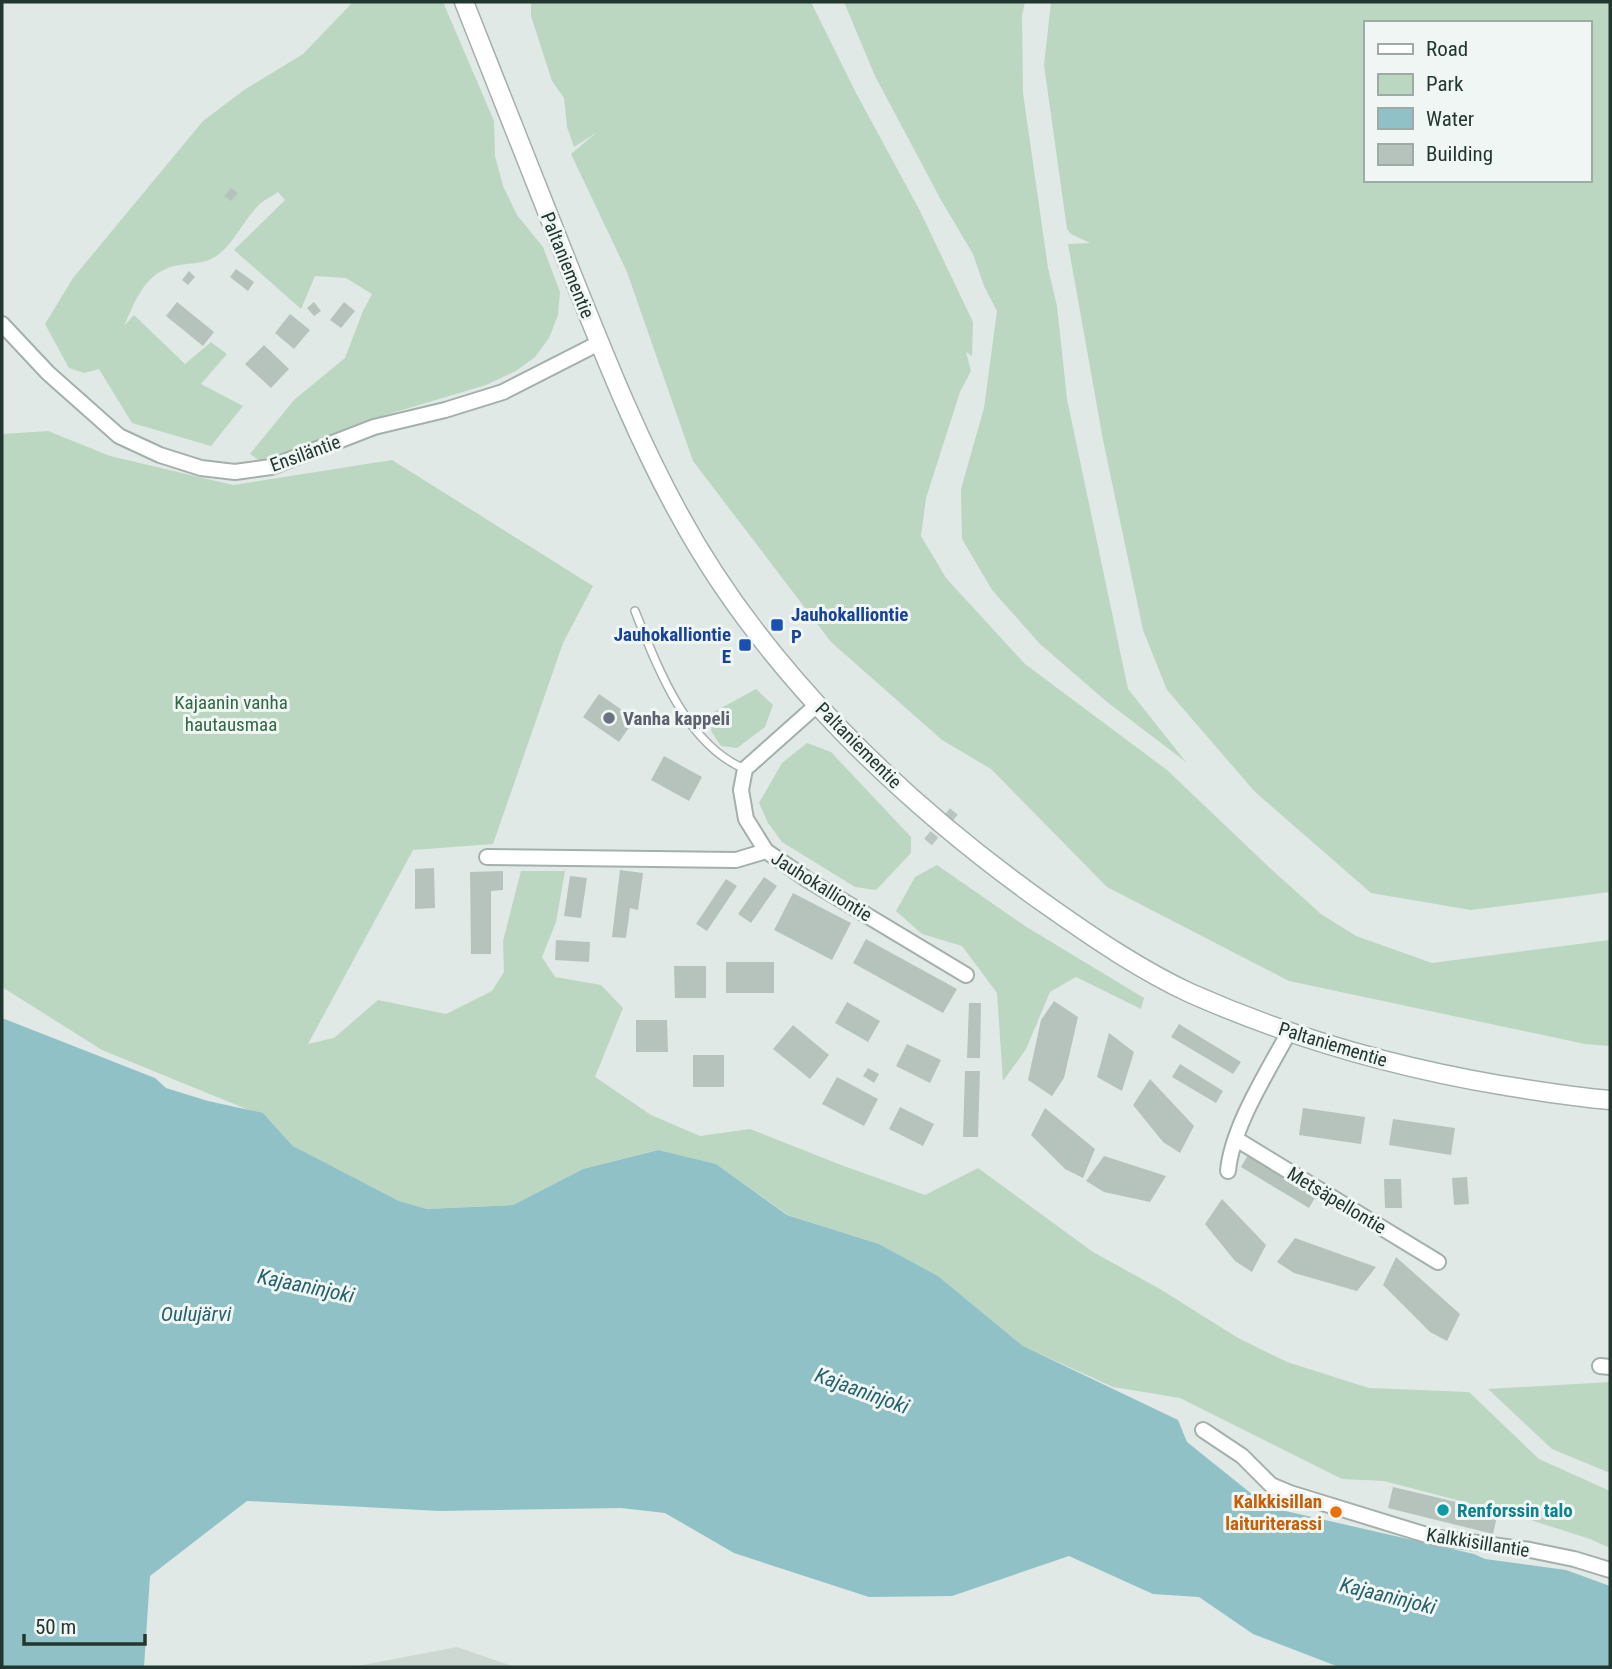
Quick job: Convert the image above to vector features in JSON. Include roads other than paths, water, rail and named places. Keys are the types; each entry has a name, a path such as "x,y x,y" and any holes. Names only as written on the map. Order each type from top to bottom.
{"street":[{"name":"Paltaniementie","path":"464,2 599,343 637,433 680,517 722,583 769,647 818,704 919,806 1016,884 1078,927 1137,965 1186,991 1289,1032 1359,1054 1434,1073 1572,1097 1610,1100"},
{"name":"Ensiläntie","path":"2,324 48,373 119,436 160,455 201,468 235,472 271,467 374,428 503,392 599,343"},
{"path":"745,769 818,704"},
{"name":"Jauhokalliontie","path":"745,769 741,790 746,819 766,852 965,975"},
{"path":"487,857 736,860 766,852"},
{"path":"1227,1171 1236,1139 1289,1032"},
{"name":"Metsäpellontie","path":"1236,1139 1438,1262"},
{"name":"Kalkkisillantie","path":"1203,1430 1242,1456 1271,1485 1290,1493 1433,1537 1530,1550 1610,1570"}],"lane":[{"path":"635,611 662,678 687,717 726,761 745,769"}],"water":[{"name":"Oulujärvi","path":"2,1018 155,1078 166,1088 208,1101 263,1113 293,1146 399,1201 427,1209 513,1205 583,1169 658,1150 716,1164 787,1215 879,1244 938,1276 1023,1346 1178,1420 1187,1442 1268,1507 1474,1554 1485,1559 1566,1570 1610,1586 1610,1667 1339,1667 1253,1634 1199,1597 1153,1594 1069,1556 952,1596 869,1597 734,1553 665,1513 621,1508 440,1511 247,1501 150,1576 144,1667 2,1667"}],"tunnel":[{"path":"928,842 956,809"}],"place":[{"name":"Jauhokalliontie P","path":"777,625"},
{"name":"Jauhokalliontie E","path":"745,645"},
{"name":"Vanha kappeli","path":"609,718"},
{"name":"Renforssin talo","path":"1443,1510"},
{"name":"Kalkkisillan laituriterassi","path":"1336,1512"}],"park label":[{"name":"Kajaanin vanha hautausmaa","path":"231,713"}],"water label":[{"name":"Kajaaninjoki","path":"306,1286"},
{"name":"Kajaaninjoki","path":"862,1391"},
{"name":"Kajaaninjoki","path":"1388,1596"}]}
